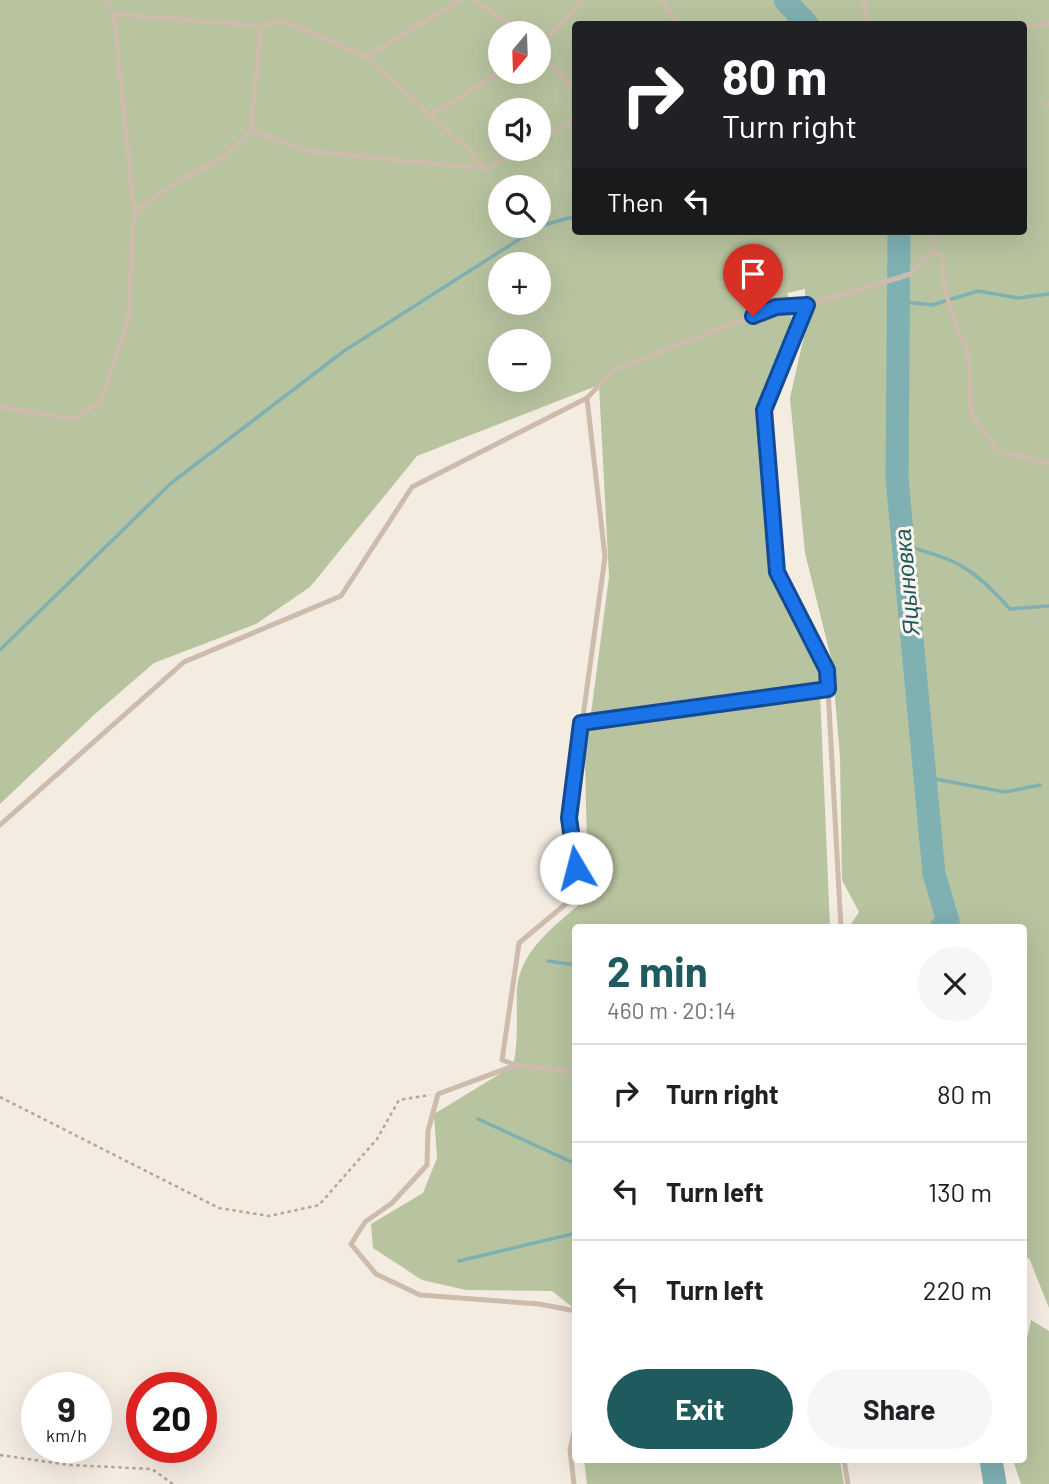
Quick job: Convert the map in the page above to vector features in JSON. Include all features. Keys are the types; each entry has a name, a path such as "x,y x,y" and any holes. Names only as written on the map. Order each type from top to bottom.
{"lane":[{"path":"0,407 75,419 101,401 128,322 134,212 114,14 105,0"},
{"path":"366,57 460,0"},
{"path":"475,0 504,21"},
{"path":"551,36 582,0"},
{"path":"662,0 675,21"},
{"path":"863,0 869,21"},
{"path":"114,14 261,26 284,21 366,57 469,150 485,169"},
{"path":"1027,27 1049,23"},
{"path":"134,212 177,182 224,157 251,130 261,26"},
{"path":"551,63 572,86"},
{"path":"429,116 488,80"},
{"path":"551,133 572,122"},
{"path":"251,130 309,151 485,169 500,161"},
{"path":"0,825 184,662 341,596 412,487 587,398 614,370 776,307 807,305 911,274 933,251 935,235"},
{"path":"933,251 942,257 950,308 968,352 971,413 998,451 1049,463"},
{"path":"807,305 764,410 777,572 827,670 841,924"},
{"path":"572,1072 516,1065 502,1060 519,943 580,892 569,818 605,557 587,398"},
{"path":"581,723 828,689"},
{"path":"516,1065 438,1094 428,1131 427,1165 392,1203 365,1222 351,1244 376,1274 420,1295 539,1304 572,1310"},
{"path":"572,1441 570,1450 574,1484"},
{"path":"844,1463 848,1484"}],"path":[{"path":"0,1097 219,1208 270,1216 319,1205 377,1139 399,1100 438,1094"},
{"path":"0,1455 69,1465 152,1469 173,1484"}],"green space":[{"path":"0,0 1049,0 1049,1308 1029,1258 1027,1259 1027,924 851,924 859,912 842,880 840,757 832,662 805,553 790,398 806,327 805,289 787,293 793,311 771,399 773,495 787,587 819,668 830,924 572,924 572,1307 552,1291 466,1290 422,1280 373,1248 371,1224 423,1193 437,1158 434,1114 513,1066 517,1038 519,975 533,949 588,897 585,759 609,577 599,385 417,456 310,587 256,624 154,663 95,714 0,804"},
{"path":"1031,1320 1049,1331 1049,1484 1021,1484 1014,1463 1027,1463 1027,1339"},
{"path":"584,1463 840,1463 844,1484 587,1484"}],"waterway":[{"name":"Яцыновка","path":"785,0 804,21"},
{"path":"0,650 170,484 344,351 540,226 572,217"},
{"name":"Яцыновка","path":"899,235 897,478 934,874 948,921 945,924"},
{"path":"898,301 932,305 978,291 1018,298 1049,294"},
{"path":"903,545 963,567 985,583 1010,609 1049,606"},
{"path":"924,777 1005,792 1040,785"},
{"path":"548,961 572,964"},
{"path":"478,1119 572,1162"},
{"path":"459,1261 572,1234"},
{"name":"Яцыновка","path":"992,1463 995,1484"}],"route":[{"path":"576,868 569,818 581,723 828,689 827,670 777,572 764,410 807,305 776,307 753,316"}]}
